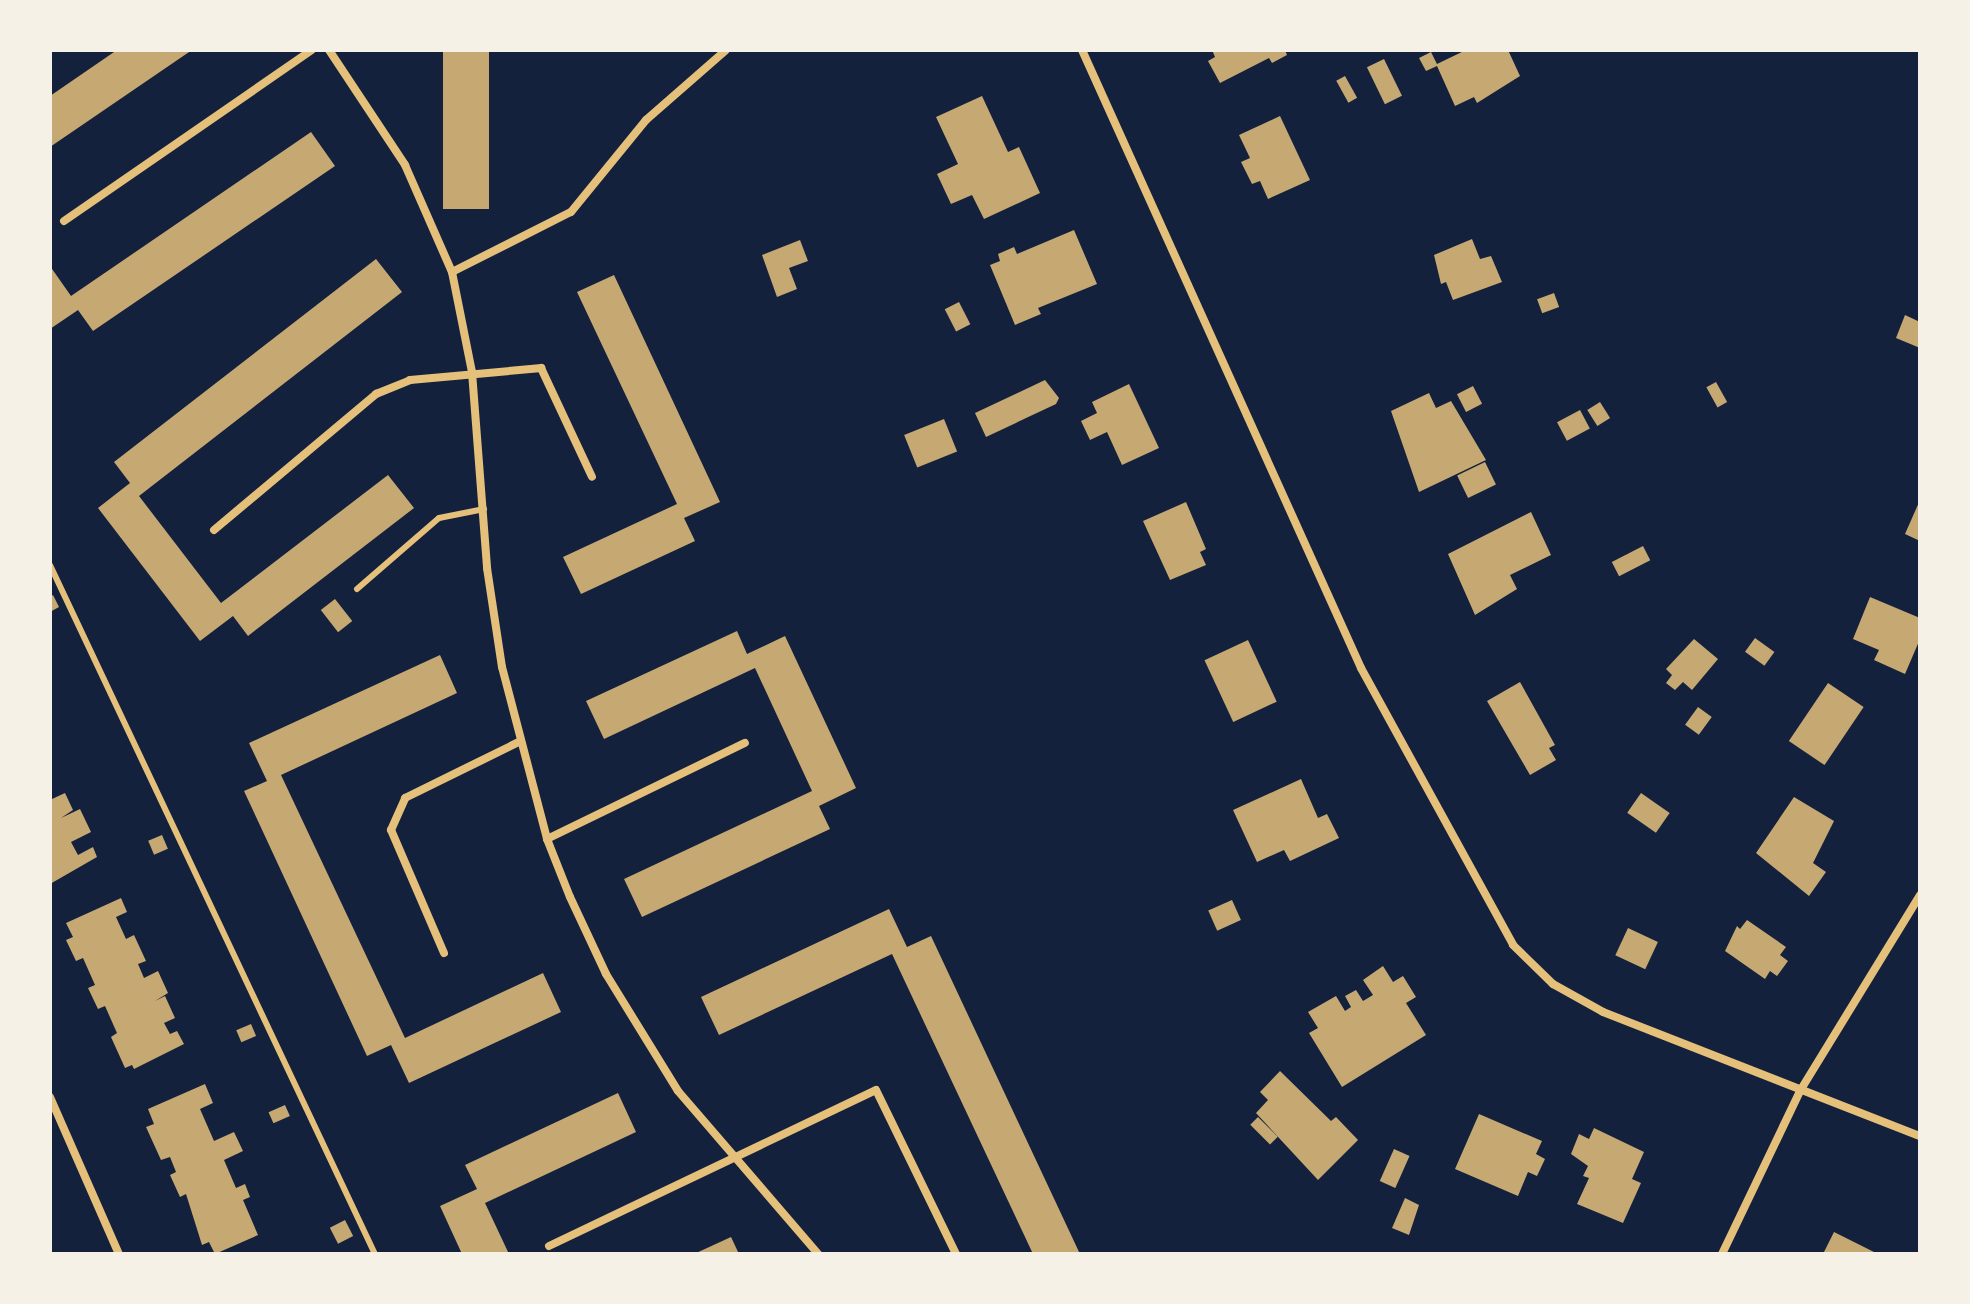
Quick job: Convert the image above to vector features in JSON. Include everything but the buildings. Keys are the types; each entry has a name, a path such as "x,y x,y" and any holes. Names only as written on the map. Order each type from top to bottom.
{"street":[{"path":"64,221 312,50"},
{"path":"329,50 405,165 452,272 472,372 493,610 519,742 547,839 606,974 641,1035 678,1091 818,1254"},
{"path":"452,272 571,212 646,120 726,50"},
{"path":"1082,50 1361,668 1513,945 1553,984 1603,1012 1920,1136"},
{"path":"214,530 376,394 410,380 541,368 592,477"},
{"path":"444,953 391,830 405,798 519,742"},
{"path":"547,839 745,743"},
{"path":"1722,1254 1800,1091 1920,895"},
{"path":"549,1246 876,1090 956,1254"},
{"path":"50,1097 119,1254"}],"lane":[{"path":"357,589 439,518 484,509"},
{"path":"50,565 375,1254"}]}
